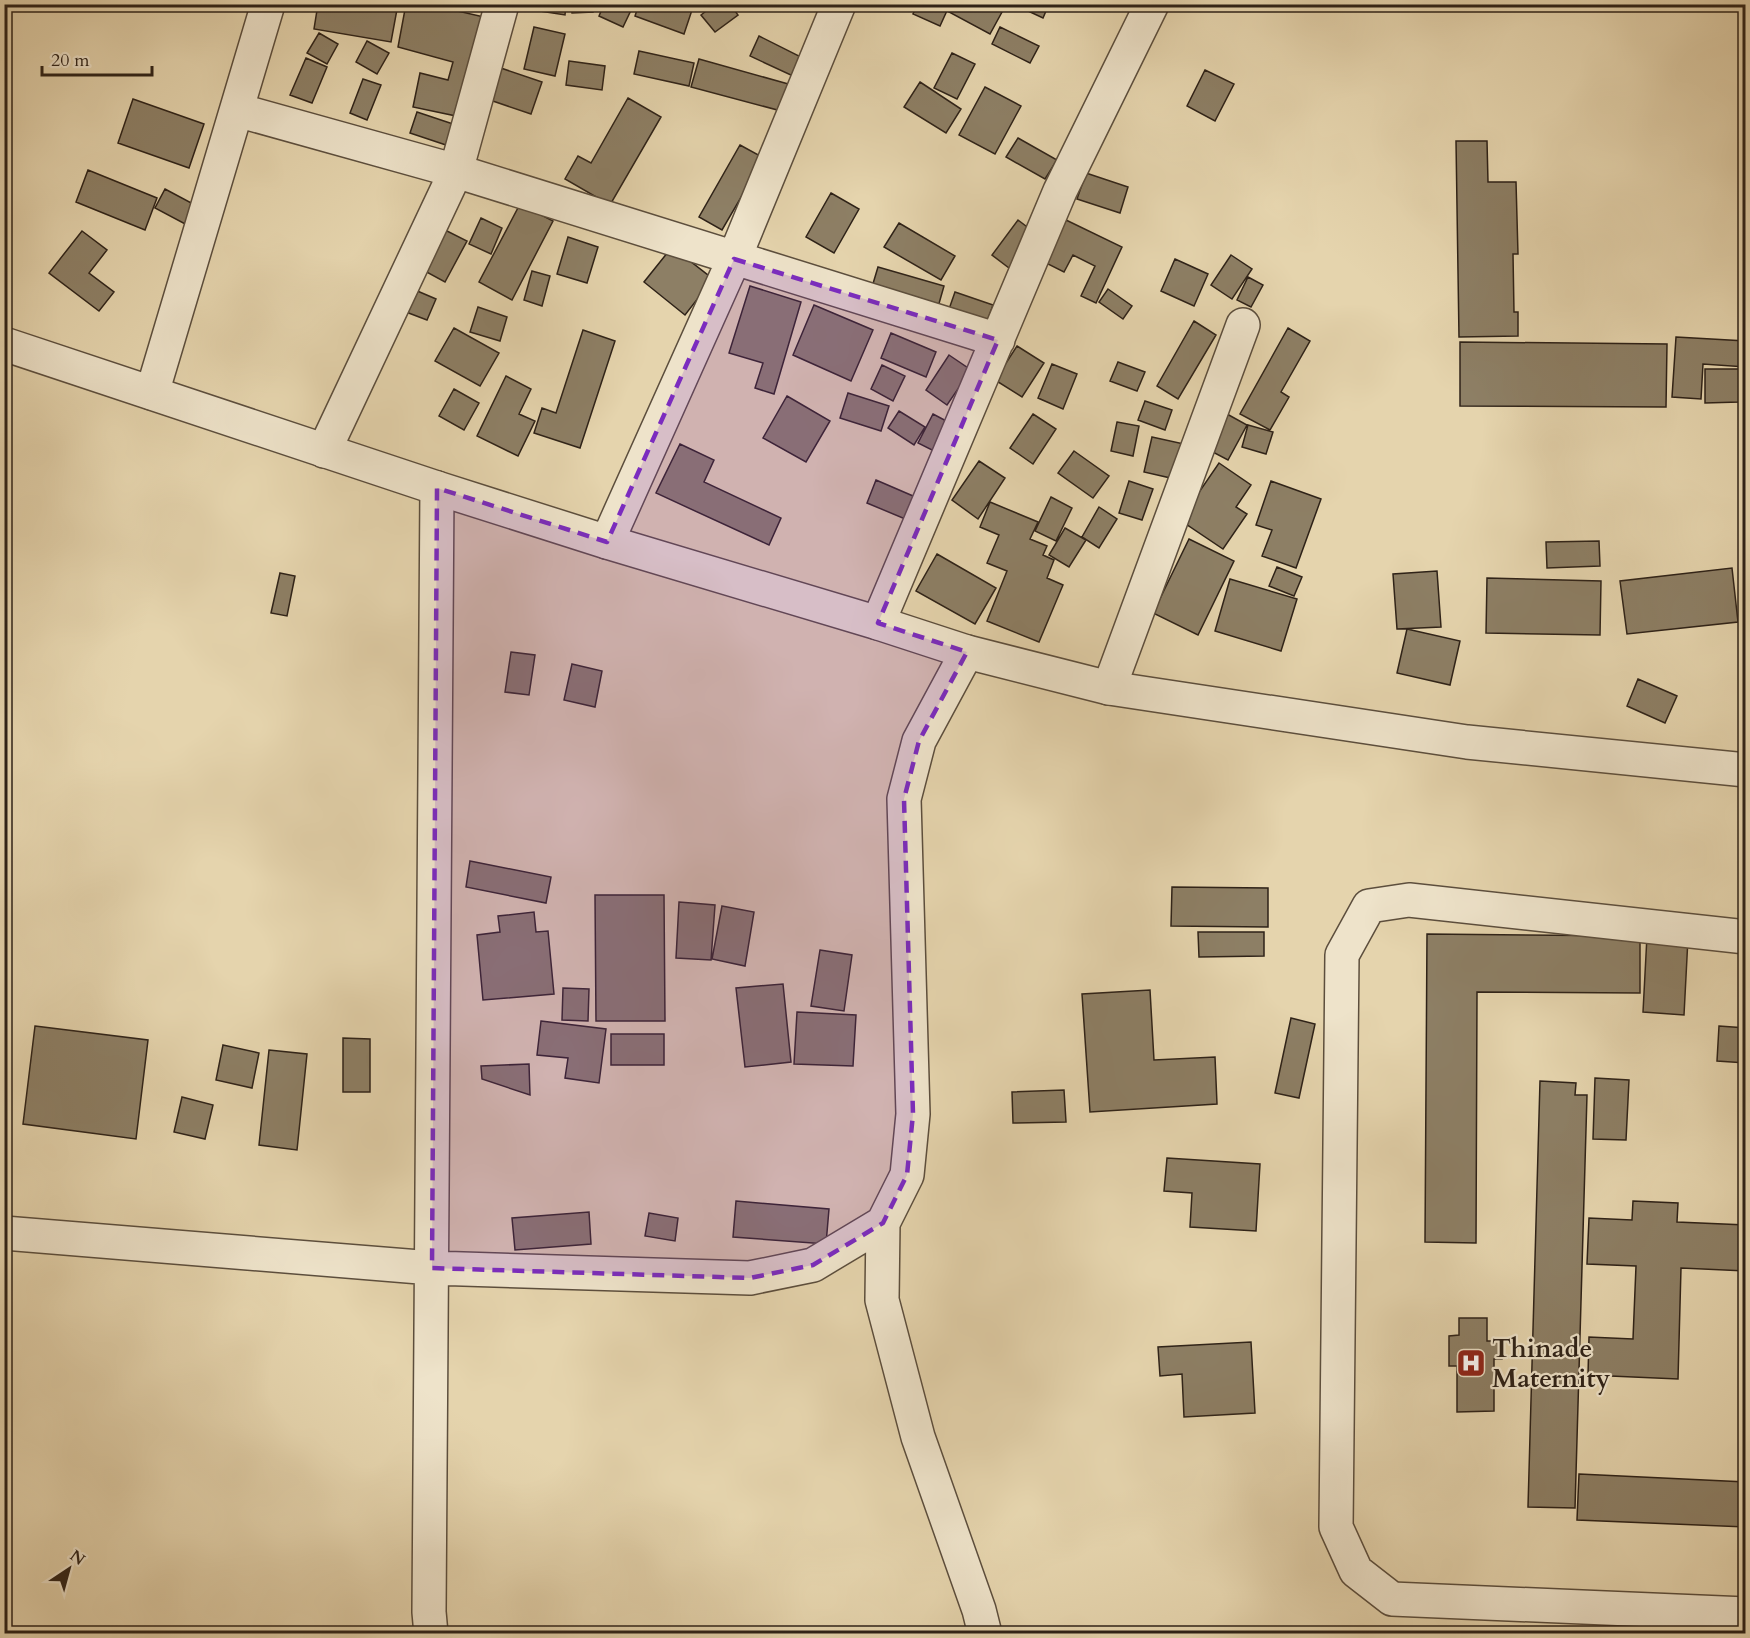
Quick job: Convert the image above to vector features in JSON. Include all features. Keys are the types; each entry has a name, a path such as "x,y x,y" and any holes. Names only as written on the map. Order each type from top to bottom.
{"street":[{"path":"152,393 268,4"},
{"path":"324,451 456,171 502,4"},
{"path":"607,542 734,259 839,4"},
{"path":"878,623 1060,191 1152,4"},
{"path":"237,110 456,171 998,340"},
{"path":"1109,688 1243,325"},
{"path":"4,344 324,451 607,542 967,652 1109,688 1467,742 1746,770"},
{"path":"426,1626 432,1268 437,488"},
{"path":"967,652 919,741 904,799 913,1114 906,1175 884,1223 882,1300 918,1437 980,1610 985,1634"},
{"path":"1746,937 1409,900 1369,906 1342,955 1336,1527 1356,1571 1392,1599 1746,1614"},
{"path":"4,1233 432,1268 750,1278 813,1265 884,1223"}],"highlighted area":[{"path":"734,259 998,340 878,623 967,652 919,741 904,799 913,1114 907,1175 883,1223 813,1265 750,1278 432,1268 437,488 607,542"}],"building":[{"path":"318,4 398,4 391,42 314,29"},
{"path":"406,4 427,4 484,17 461,117 413,107 420,73 448,80 453,62 398,47"},
{"path":"521,4 566,4 565,15 521,8"},
{"path":"571,4 593,4 593,12 572,13"},
{"path":"604,4 634,4 623,27 599,16"},
{"path":"639,4 694,4 684,34 635,16"},
{"path":"715,4 730,4 738,15 715,32 701,15"},
{"path":"918,4 950,4 940,26 913,14"},
{"path":"953,4 989,4 1002,12 990,34 949,12"},
{"path":"1013,4 1049,4 1043,18"},
{"path":"534,27 565,34 555,76 524,69"},
{"path":"1000,27 1039,46 1030,63 992,44"},
{"path":"319,33 338,44 327,64 307,53"},
{"path":"759,36 801,57 793,76 750,56"},
{"path":"367,41 389,53 377,74 356,62"},
{"path":"639,51 694,63 689,86 634,74"},
{"path":"952,53 975,64 957,99 934,88"},
{"path":"306,58 327,67 312,103 290,95"},
{"path":"699,59 792,85 785,112 691,87"},
{"path":"569,61 605,66 602,90 566,85"},
{"path":"495,66 542,82 531,114 484,98"},
{"path":"1205,70 1234,84 1215,121 1187,106"},
{"path":"363,79 381,85 367,120 350,113"},
{"path":"920,82 961,109 946,133 904,107"},
{"path":"985,87 1021,106 995,154 959,135"},
{"path":"628,98 661,117 610,205 565,179 578,156 591,163"},
{"path":"133,99 204,124 189,168 118,143"},
{"path":"417,112 453,124 446,145 410,133"},
{"path":"1018,138 1057,160 1045,179 1006,157"},
{"path":"1456,141 1487,141 1488,182 1516,182 1518,254 1513,254 1514,312 1518,312 1518,336 1459,337"},
{"path":"740,145 764,158 722,230 699,217"},
{"path":"88,170 157,198 145,230 76,202"},
{"path":"1086,173 1128,187 1120,213 1077,199"},
{"path":"165,189 197,206 187,225 155,208"},
{"path":"831,193 859,209 834,253 806,237"},
{"path":"520,204 553,221 512,300 479,282"},
{"path":"481,218 502,228 491,254 469,244"},
{"path":"1018,220 1035,233 1009,268 992,255"},
{"path":"1066,220 1122,247 1096,303 1081,296 1095,266 1073,255 1064,272 1046,263"},
{"path":"899,223 955,256 941,280 884,247"},
{"path":"443,229 467,241 445,282 421,269"},
{"path":"82,231 107,250 89,273 114,292 99,311 49,273"},
{"path":"568,237 598,247 587,283 557,274"},
{"path":"672,247 713,279 685,315 644,282"},
{"path":"1231,255 1252,269 1232,299 1211,285"},
{"path":"1175,259 1208,274 1194,306 1161,291"},
{"path":"878,267 944,286 938,307 872,287"},
{"path":"532,271 550,276 542,306 524,300"},
{"path":"1248,277 1263,285 1251,307 1237,300"},
{"path":"750,286 801,302 774,394 755,388 763,363 729,353"},
{"path":"1108,289 1132,306 1123,319 1099,302"},
{"path":"415,290 436,299 427,320 406,312"},
{"path":"955,292 993,305 986,325 948,312"},
{"path":"814,305 873,330 851,381 793,355"},
{"path":"478,307 507,317 500,341 470,332"},
{"path":"1194,321 1216,335 1178,399 1157,386"},
{"path":"454,328 499,353 480,386 435,361"},
{"path":"1288,328 1310,341 1281,392 1289,397 1270,430 1240,414"},
{"path":"583,330 615,341 580,448 534,433 542,408 556,413"},
{"path":"891,333 936,352 926,377 881,358"},
{"path":"1676,337 1746,341 1746,367 1703,364 1701,399 1672,397"},
{"path":"1460,342 1667,344 1666,407 1460,406"},
{"path":"1017,346 1044,363 1022,397 995,380"},
{"path":"949,355 971,370 947,405 926,390"},
{"path":"1118,362 1145,372 1137,391 1110,381"},
{"path":"1052,364 1077,374 1063,409 1038,398"},
{"path":"882,365 905,376 893,401 871,389"},
{"path":"1705,369 1739,369 1739,402 1705,403"},
{"path":"506,376 531,389 519,414 535,421 518,456 477,436"},
{"path":"454,389 479,403 464,430 439,416"},
{"path":"848,393 889,406 881,431 840,418"},
{"path":"787,396 830,421 806,462 763,438"},
{"path":"1145,401 1172,410 1165,430 1138,420"},
{"path":"899,411 925,427 914,445 888,428"},
{"path":"933,414 954,425 940,454 918,443"},
{"path":"1033,414 1056,429 1033,464 1010,448"},
{"path":"1227,414 1247,425 1228,460 1207,449"},
{"path":"1117,422 1139,426 1133,456 1111,451"},
{"path":"1248,425 1273,432 1266,454 1242,447"},
{"path":"1152,437 1184,444 1175,479 1144,472"},
{"path":"680,444 714,460 704,482 781,518 769,545 656,493"},
{"path":"1074,451 1109,476 1093,498 1058,473"},
{"path":"979,461 1005,478 978,519 952,500"},
{"path":"1219,463 1251,485 1236,507 1247,514 1223,549 1180,520"},
{"path":"876,480 920,499 910,521 867,503"},
{"path":"1129,481 1153,489 1142,520 1119,513"},
{"path":"1271,481 1321,499 1296,568 1262,556 1272,530 1256,525"},
{"path":"1051,497 1072,508 1056,541 1035,531"},
{"path":"990,502 1038,522 1030,539 1047,546 1043,555 1054,560 1047,578 1063,585 1039,642 987,621 1007,571 987,563 999,535 980,527"},
{"path":"1099,507 1117,519 1099,548 1082,537"},
{"path":"1065,528 1086,540 1069,567 1049,555"},
{"path":"1189,539 1234,561 1198,635 1153,613"},
{"path":"1599,541 1600,566 1547,568 1546,542"},
{"path":"937,554 996,588 975,624 916,591"},
{"path":"1277,567 1302,577 1294,596 1269,586"},
{"path":"1732,568 1738,622 1627,634 1620,581"},
{"path":"1437,571 1441,627 1397,629 1393,574"},
{"path":"280,573 295,576 287,616 271,613"},
{"path":"1487,578 1601,581 1600,635 1486,633"},
{"path":"1230,579 1297,599 1281,651 1215,631"},
{"path":"1407,629 1460,641 1450,685 1397,673"},
{"path":"511,652 535,655 529,695 505,692"},
{"path":"572,664 602,671 595,707 564,700"},
{"path":"1638,679 1677,696 1665,723 1627,706"},
{"path":"470,861 551,877 546,903 466,887"},
{"path":"1172,887 1268,888 1268,927 1171,926"},
{"path":"595,895 664,895 665,1021 596,1021"},
{"path":"679,902 715,905 711,960 676,958"},
{"path":"722,906 754,912 745,966 712,959"},
{"path":"534,912 536,932 548,931 554,994 483,1000 477,935 500,932 498,916"},
{"path":"1198,932 1264,932 1264,956 1199,957"},
{"path":"1427,934 1640,936 1640,993 1477,992 1476,1243 1425,1242"},
{"path":"1647,936 1688,938 1684,1015 1643,1012"},
{"path":"820,950 852,955 844,1011 811,1006"},
{"path":"783,984 791,1062 745,1067 736,988"},
{"path":"563,988 589,989 588,1021 562,1020"},
{"path":"1150,990 1154,1060 1215,1057 1217,1104 1090,1112 1082,994"},
{"path":"797,1012 856,1015 853,1066 794,1064"},
{"path":"1291,1018 1315,1024 1299,1098 1275,1093"},
{"path":"541,1021 606,1029 599,1083 565,1078 568,1058 537,1055"},
{"path":"35,1026 148,1040 136,1139 23,1124"},
{"path":"1719,1026 1746,1028 1746,1063 1717,1061"},
{"path":"611,1034 664,1034 664,1065 611,1065"},
{"path":"343,1038 370,1039 370,1092 343,1092"},
{"path":"223,1045 259,1053 252,1088 216,1080"},
{"path":"269,1050 307,1054 297,1150 259,1145"},
{"path":"529,1064 530,1095 482,1079 481,1066"},
{"path":"1595,1078 1629,1080 1626,1140 1593,1139"},
{"path":"1540,1081 1576,1083 1575,1095 1587,1095 1575,1508 1528,1507"},
{"path":"1064,1090 1066,1122 1013,1123 1012,1092"},
{"path":"182,1097 213,1105 205,1139 174,1132"},
{"path":"1167,1158 1260,1164 1256,1231 1190,1227 1192,1193 1164,1191"},
{"path":"736,1201 829,1209 826,1244 733,1237"},
{"path":"1633,1201 1678,1203 1677,1222 1746,1225 1746,1271 1681,1268 1678,1379 1588,1375 1589,1337 1633,1339 1636,1266 1587,1264 1589,1218 1632,1220"},
{"path":"589,1212 591,1244 515,1250 512,1218"},
{"path":"649,1213 678,1218 675,1241 645,1236"},
{"name":"Thinade Maternity","path":"1459,1318 1487,1318 1487,1341 1502,1341 1502,1359 1494,1359 1494,1411 1457,1412 1457,1366 1449,1366 1449,1336 1459,1335"},
{"path":"1251,1342 1255,1413 1184,1417 1182,1374 1160,1376 1158,1347"},
{"path":"1579,1474 1746,1482 1746,1527 1577,1520"}],"place":[{"name":"Thinade Maternity","path":"1471,1363"}]}
